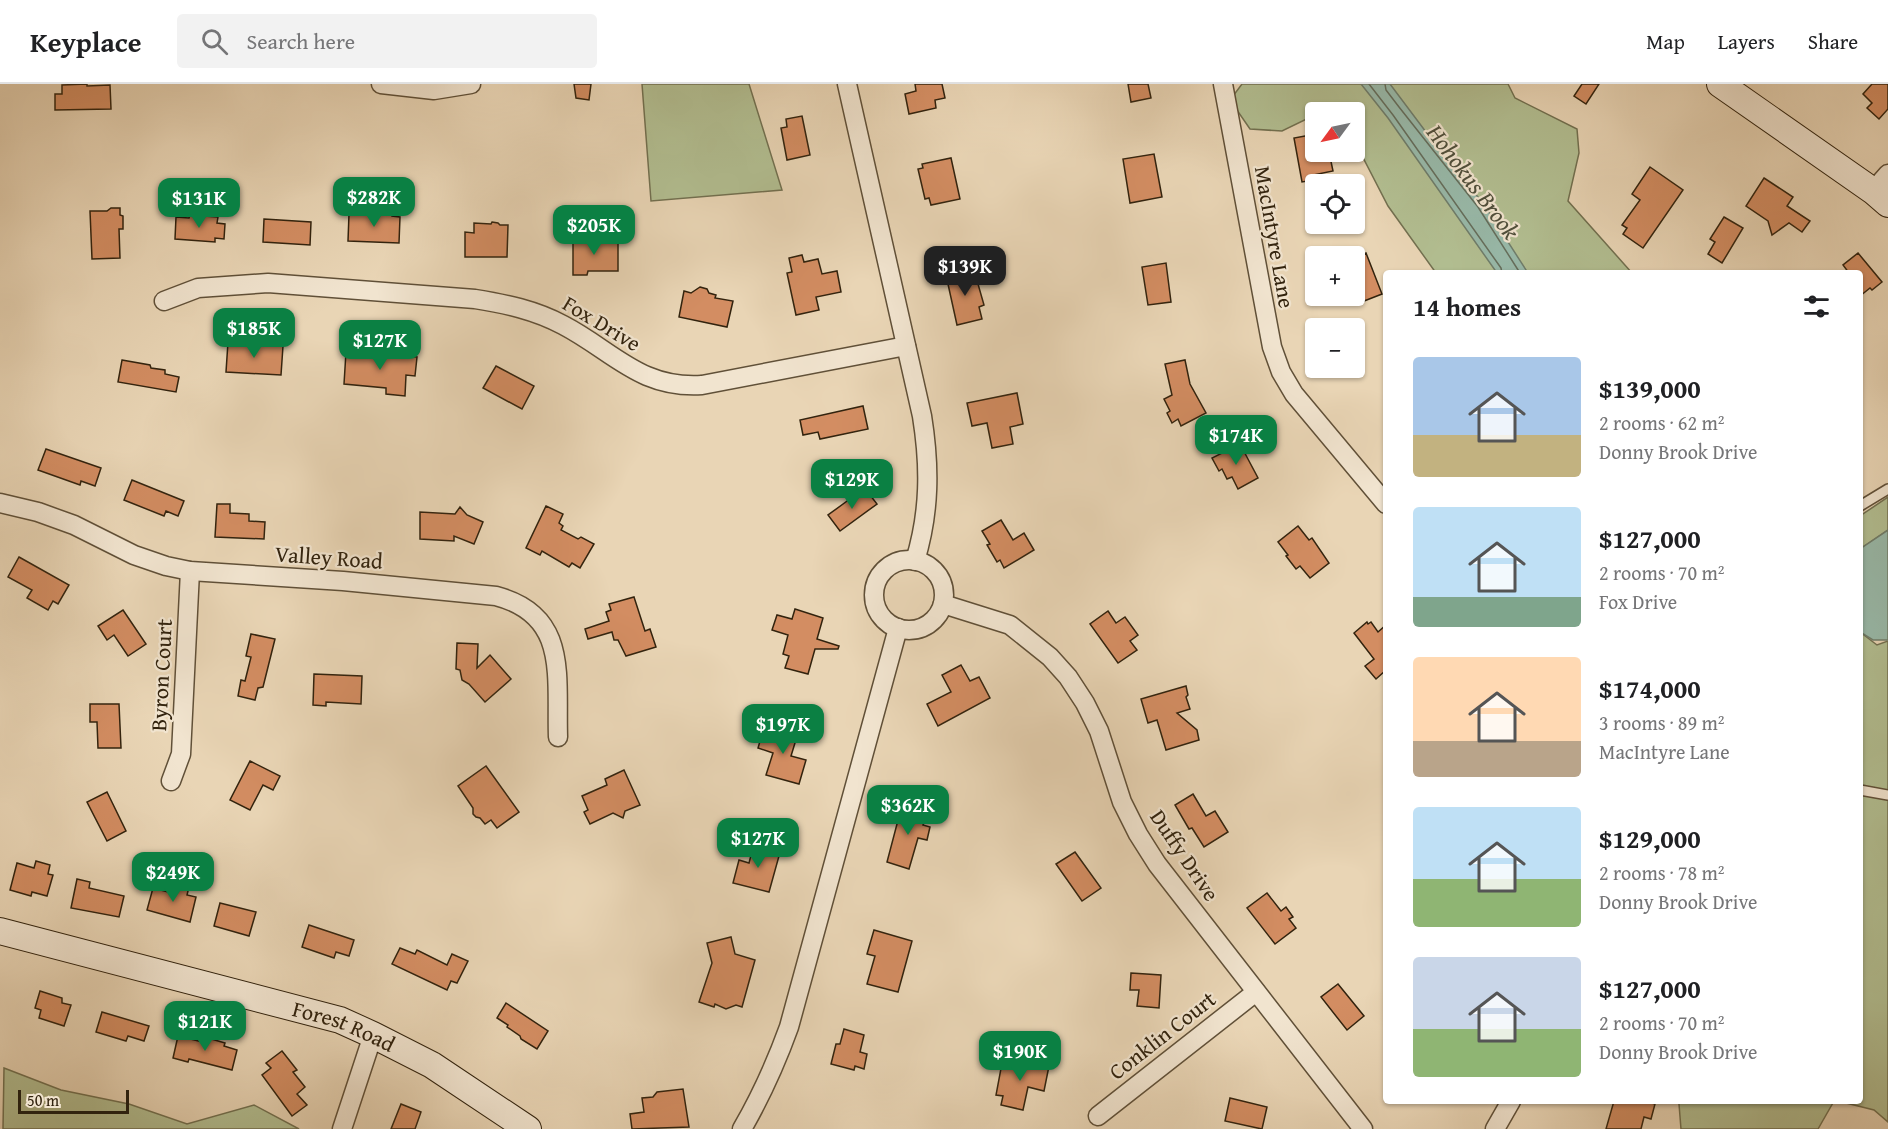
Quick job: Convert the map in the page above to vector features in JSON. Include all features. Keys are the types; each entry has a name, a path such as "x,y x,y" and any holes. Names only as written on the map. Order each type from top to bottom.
{"main road":[{"path":"1720,84 1883,190"},
{"name":"Forest Road","path":"0,930 340,1020 432,1065 528,1129"}],"street":[{"path":"381,84 434,90 471,84"},
{"path":"847,84 927,447 926,516 923,536 915,561"},
{"name":"MacIntyre Lane","path":"1223,84 1272,347 1281,372 1294,394 1383,500"},
{"name":"Fox Drive","path":"164,301 198,288 268,283 475,299 533,312 561,324 587,339 620,363 645,376 684,387 702,386 906,346"},
{"name":"Valley Road","path":"0,502 74,525 134,555 190,571 343,581 496,596 512,600 526,607 538,618 553,644 556,660 558,737"},
{"path":"904,561 915,561 926,565 941,581 944,592 943,604 939,615 931,623 909,630 888,623 880,614 875,592 884,572 893,565 904,561"},
{"name":"Byron Court","path":"171,781 181,754 190,571"},
{"name":"Duffy Drive","path":"943,604 1010,625 1050,657 1068,677 1085,703 1098,731 1122,802 1156,864 1364,1129"},
{"path":"742,1129 775,1066 791,1020 898,628"},
{"name":"Conklin Court","path":"1098,1116 1256,992"},
{"path":"342,1129 373,1035"},
{"path":"1495,1129 1508,1104"}],"lane":[{"path":"1863,504 1888,489"},
{"path":"1863,791 1888,795"}],"shaded area":[{"path":"642,84 749,84 782,190 651,201"},
{"path":"1242,84 1508,84 1515,98 1577,129 1579,153 1568,201 1629,270 1434,270 1388,206 1365,161 1365,102 1305,102 1305,120 1282,131 1250,129 1230,100"},
{"path":"1888,497 1888,530 1863,547 1863,514"},
{"path":"1863,634 1877,645 1888,641 1888,1122 1874,1110 1850,1104 1863,1104"},
{"path":"4,1068 61,1090 129,1104 187,1124 254,1105 299,1129 3,1129"},
{"path":"1679,1104 1832,1104 1818,1129 1681,1129"}],"water":[{"path":"1361,84 1390,84 1450,164 1483,203 1526,270 1495,270 1388,118"},
{"path":"1888,530 1888,640 1873,640 1863,634 1863,547"}],"building":[{"path":"87,84 87,86 110,85 111,109 55,110 55,94 62,94 62,85"},
{"path":"574,84 591,84 589,100 576,98"},
{"path":"915,84 942,84 945,98 935,100 936,108 909,114 905,94 916,91"},
{"path":"1128,84 1148,84 1151,98 1131,102"},
{"path":"1582,84 1599,84 1586,104 1574,96"},
{"path":"1872,84 1888,84 1888,109 1879,119 1867,108 1872,103 1863,94"},
{"path":"802,116 810,155 787,160 781,128 787,127 786,119"},
{"path":"1305,136 1305,162 1331,162 1333,171 1305,174 1305,182 1302,182 1294,138"},
{"path":"1154,154 1162,197 1130,203 1123,159"},
{"path":"951,158 960,199 931,205 929,198 925,199 918,169 923,168 922,164"},
{"path":"1650,167 1683,190 1643,248 1623,234 1627,228 1622,225 1640,200 1632,194"},
{"path":"1764,178 1793,197 1787,206 1810,221 1802,232 1789,223 1772,235 1768,221 1746,206"},
{"path":"111,208 120,208 120,215 123,216 123,229 119,229 120,258 92,259 90,211 107,211"},
{"path":"363,212 392,214 392,216 400,217 399,243 348,241 349,214 361,215"},
{"path":"190,215 218,217 217,223 225,224 224,239 215,238 215,242 175,239 176,217 189,218"},
{"path":"1724,217 1743,228 1722,263 1708,254 1715,242 1710,239"},
{"path":"264,219 311,222 310,245 263,242"},
{"path":"492,222 508,225 507,257 465,257 465,232 474,233 474,223 491,224"},
{"path":"573,237 586,237 586,240 618,240 618,271 588,271 587,275 573,275"},
{"path":"1365,253 1382,294 1365,301"},
{"path":"1858,253 1882,282 1863,294 1863,270 1847,270 1843,265"},
{"path":"802,255 804,262 818,259 822,274 837,271 841,292 816,297 819,310 796,315 787,273 792,272 789,258"},
{"path":"1166,263 1171,302 1148,305 1142,267"},
{"path":"974,270 984,305 979,307 982,319 957,325 946,275"},
{"path":"700,287 716,295 715,298 733,301 727,327 679,317 684,291 691,293"},
{"path":"228,342 283,346 281,375 226,372"},
{"path":"346,352 417,357 415,376 406,375 405,396 386,394 386,388 344,384"},
{"path":"122,360 150,365 151,368 165,370 165,374 179,377 176,392 118,382"},
{"path":"1185,360 1190,384 1206,413 1181,426 1178,419 1172,423 1167,413 1170,411 1164,399 1172,395 1165,364"},
{"path":"496,366 534,386 522,409 483,388"},
{"path":"1017,393 1023,424 1010,427 1013,444 992,448 987,423 972,426 967,403"},
{"path":"863,406 868,429 820,439 818,432 803,435 800,420"},
{"path":"1240,444 1258,478 1238,489 1232,477 1227,479 1222,469 1219,471 1212,458"},
{"path":"46,449 101,468 95,486 81,481 80,485 38,470"},
{"path":"132,480 184,501 178,516 166,511 164,516 124,500"},
{"path":"867,491 877,504 840,531 828,515 854,496 856,499"},
{"path":"217,504 230,504 230,513 249,514 249,521 265,522 264,539 215,537"},
{"path":"546,506 563,514 559,523 563,526 561,530 594,544 580,568 572,563 569,567 542,551 540,555 526,548"},
{"path":"460,507 467,515 483,522 474,544 454,536 454,541 420,539 420,512 455,514"},
{"path":"1001,520 1013,540 1024,533 1034,550 1004,568 1000,560 997,562 982,531"},
{"path":"1298,526 1309,540 1312,538 1329,563 1310,578 1300,566 1296,569 1278,542"},
{"path":"19,557 69,585 58,604 53,601 48,610 27,598 32,590 8,577"},
{"path":"634,597 645,631 650,629 656,647 626,656 618,640 614,640 612,632 588,639 585,629 609,621 606,612 611,610 609,604"},
{"path":"795,609 823,618 817,639 839,646 838,649 815,649 808,674 785,668 789,656 783,654 788,635 772,630 777,615 792,619"},
{"path":"123,610 146,644 128,656 114,635 107,640 98,626"},
{"path":"1108,611 1116,623 1125,617 1138,635 1130,641 1137,650 1118,663 1090,624"},
{"path":"1367,622 1368,624 1371,622 1378,632 1383,628 1383,673 1376,679 1365,666 1374,659 1354,633"},
{"path":"251,634 275,639 263,687 258,688 255,700 238,696 241,680 245,681 251,657 246,656"},
{"path":"457,643 478,644 477,668 490,655 511,679 485,702 469,684 462,680 460,670 456,669"},
{"path":"961,665 970,681 979,677 990,698 938,726 927,704 951,692 942,675"},
{"path":"314,674 362,676 361,704 326,702 326,706 313,705"},
{"path":"1186,686 1188,695 1186,697 1190,709 1177,713 1197,730 1199,740 1166,750 1157,720 1148,723 1141,699"},
{"path":"90,704 119,704 121,748 98,748 97,722 90,722"},
{"path":"778,727 798,733 791,756 806,760 799,784 766,775 773,753 758,748 763,731 776,735"},
{"path":"250,761 280,776 273,790 263,785 250,810 230,800"},
{"path":"486,766 519,812 497,828 491,820 485,824 473,814 473,808 458,786"},
{"path":"624,770 640,805 625,811 623,818 613,813 590,824 584,812 588,810 582,796 607,785 605,779"},
{"path":"107,792 126,831 107,841 87,802"},
{"path":"1193,794 1206,816 1215,811 1228,832 1204,847 1192,828 1189,829 1175,805"},
{"path":"902,805 927,812 923,825 930,827 927,840 918,838 909,869 887,862"},
{"path":"754,844 778,850 779,856 769,892 733,883 739,860 749,863"},
{"path":"1075,852 1101,888 1082,901 1056,864"},
{"path":"36,861 50,865 48,874 53,875 47,896 32,892 31,896 10,890 17,863 34,868"},
{"path":"77,879 90,882 89,888 124,896 119,917 71,908"},
{"path":"178,884 189,887 187,895 196,897 190,922 147,910 153,888 176,894"},
{"path":"1267,893 1281,911 1286,907 1293,917 1289,919 1296,928 1275,944 1247,908"},
{"path":"220,903 256,912 249,936 214,926"},
{"path":"309,925 354,940 349,956 336,952 334,958 302,947"},
{"path":"874,930 912,941 898,992 867,984 875,956 867,954"},
{"path":"731,937 735,954 755,960 742,1007 736,1005 726,1009 715,1004 714,1007 699,1002 712,963 707,943"},
{"path":"400,948 415,954 417,950 447,965 452,954 468,961 457,983 451,981 447,990 392,964"},
{"path":"1131,973 1161,975 1159,1008 1137,1006 1139,990 1130,990"},
{"path":"1338,984 1364,1016 1347,1030 1321,997"},
{"path":"40,991 62,998 62,1003 71,1005 64,1026 39,1018 41,1010 35,1008"},
{"path":"506,1003 548,1031 537,1049 521,1039 507,1027 508,1025 497,1018"},
{"path":"102,1012 149,1026 144,1041 128,1036 126,1041 96,1032"},
{"path":"844,1029 864,1035 860,1052 867,1054 864,1069 855,1066 854,1070 831,1064 836,1044 840,1044"},
{"path":"178,1036 207,1043 208,1038 225,1043 224,1046 237,1050 232,1070 189,1059 188,1062 173,1058"},
{"path":"282,1051 297,1070 293,1072 305,1087 297,1094 307,1105 292,1116 262,1075 271,1068 266,1063"},
{"path":"1014,1059 1049,1066 1044,1091 1028,1087 1023,1110 1001,1105 1003,1096 996,1095 1002,1063 1013,1065"},
{"path":"683,1089 689,1127 632,1129 630,1114 644,1112 642,1098 653,1097 657,1092"},
{"path":"1230,1098 1267,1107 1262,1129 1225,1121"},
{"path":"401,1104 421,1112 415,1129 391,1129"},
{"path":"1613,1104 1655,1104 1651,1119 1644,1117 1641,1129 1606,1129"}],"water label":[{"name":"Hohokus Brook","path":"1473,182"}]}
